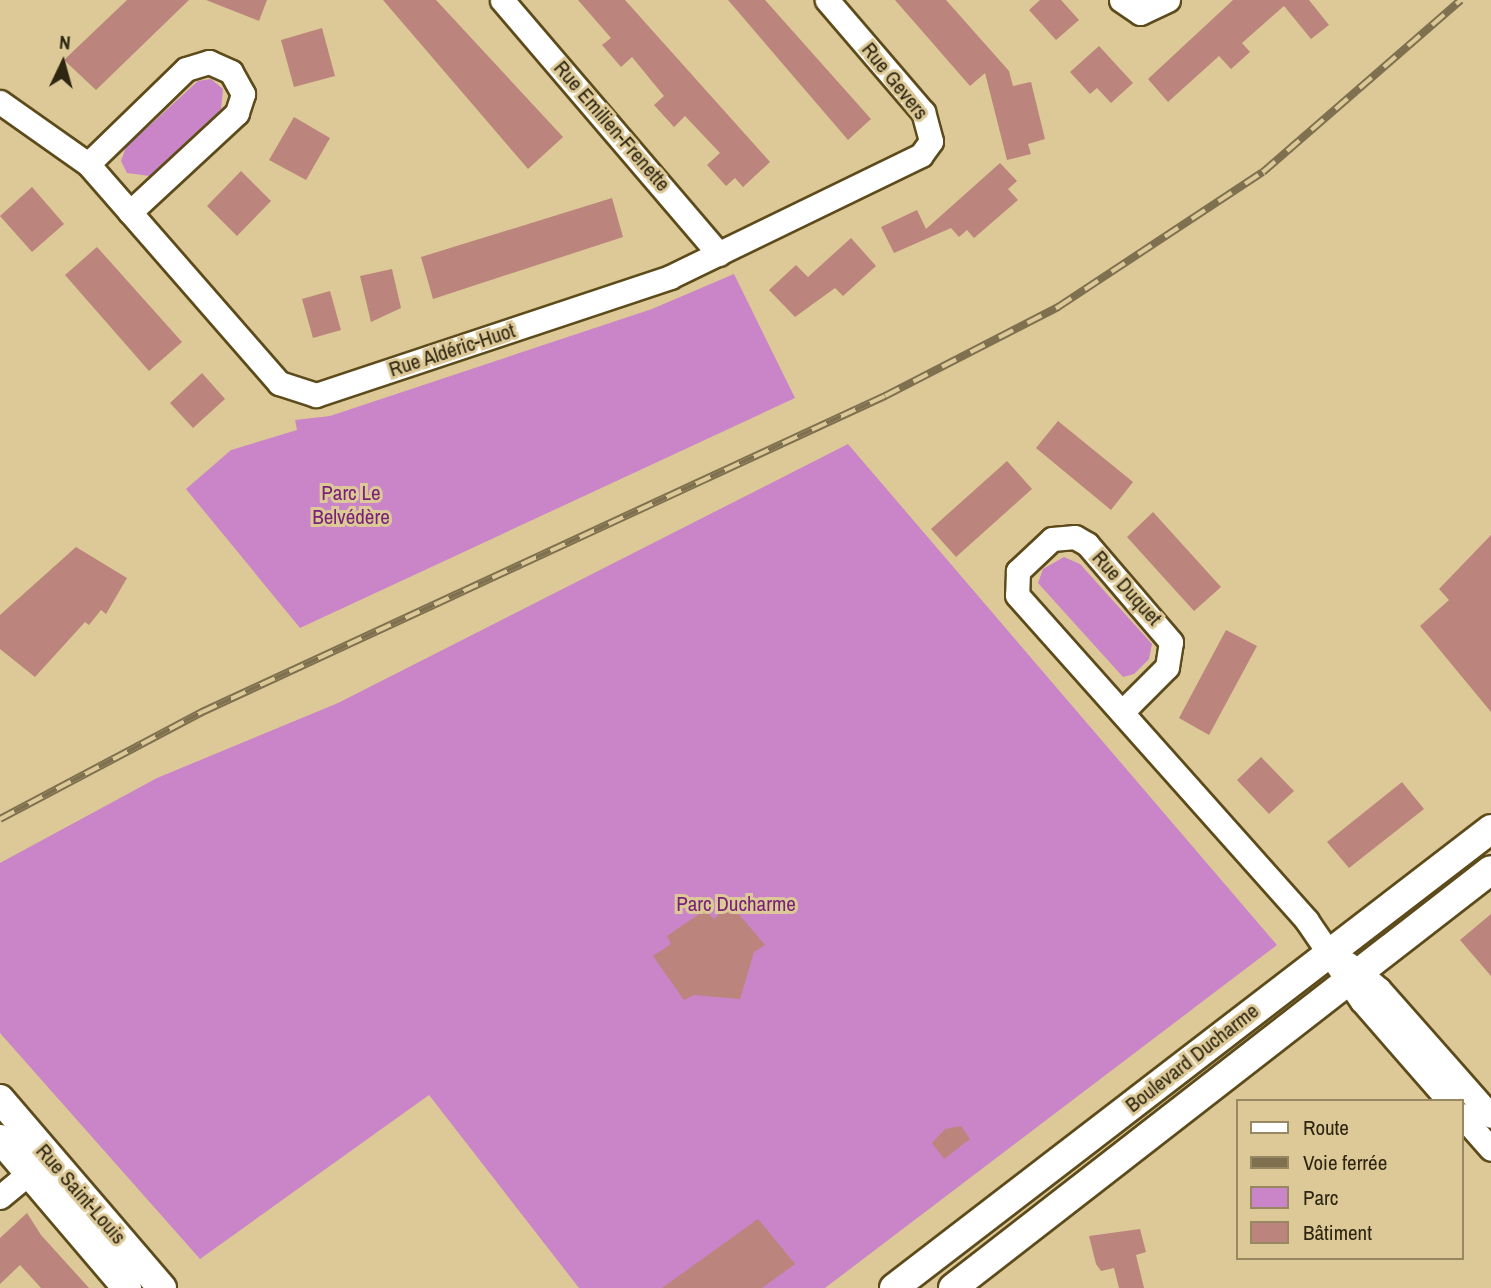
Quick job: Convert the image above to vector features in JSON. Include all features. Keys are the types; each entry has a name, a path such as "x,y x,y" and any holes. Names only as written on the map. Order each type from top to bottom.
{"street":[{"name":"Rue Emilien-Frenette","path":"502,0 719,254"},
{"name":"Rue Gevers","path":"827,0 907,92 932,133 921,155 832,198"},
{"path":"1121,0 1140,13 1168,0"},
{"path":"88,164 186,69 209,62 231,72 243,94 237,113 130,212"},
{"name":"Rue Aldéric-Huot","path":"0,102 88,164 274,377 310,395 649,285 832,198"},
{"name":"Rue Duquet","path":"1123,711 1167,667 1171,642 1087,544 1075,537 1052,539 1021,567 1015,590 1331,950 1447,1099"},
{"name":"Boulevard Ducharme","path":"894,1288 1491,829"},
{"name":"Boulevard Ducharme","path":"953,1288 1491,870"},
{"name":"Rue Duquet","path":"1353,976 1491,1116"},
{"name":"Rue Saint-Louis","path":"0,1099 39,1165 127,1288"},
{"path":"1463,1117 1491,1149"},
{"name":"Rue Saint-Louis","path":"0,1139 39,1165 162,1288"},
{"path":"0,1197 39,1165"}],"green space":[{"path":"211,79 223,89 221,109 150,176 127,173 121,161 126,147 198,81"},
{"name":"Parc Le Belvédère","path":"734,274 795,398 300,628 186,489 231,450 297,430 295,420 330,416 652,309"},
{"name":"Parc Ducharme","path":"848,444 1277,945 825,1288 579,1288 429,1095 200,1259 0,1033 0,863 157,778 338,703"},
{"path":"1064,557 1080,564 1152,644 1149,659 1134,674 1123,677 1038,583 1043,569"}],"building":[{"path":"127,0 189,0 96,90 64,60"},
{"path":"206,0 267,0 259,21"},
{"path":"383,0 436,0 563,137 528,169"},
{"path":"578,0 625,0 770,162 743,187 735,178 726,186 707,165 720,153 685,116 674,127 654,105 664,96 632,57 621,67 602,45 611,38"},
{"path":"728,0 765,0 871,119 848,140"},
{"path":"895,0 946,0 1009,71 1013,86 1031,82 1045,139 1028,144 1031,154 1007,160 985,73 970,86"},
{"path":"1040,0 1061,0 1079,20 1056,40 1029,10"},
{"path":"1233,0 1309,0 1329,25 1311,39 1284,6 1242,43 1250,52 1231,69 1219,56 1168,102 1148,79"},
{"path":"322,28 335,76 294,87 281,40"},
{"path":"1099,46 1133,83 1111,103 1097,88 1090,94 1070,72"},
{"path":"294,117 330,138 306,180 269,160"},
{"path":"1000,163 1017,181 1008,189 1018,200 974,238 967,230 959,237 951,228 894,253 881,227 917,210 926,229"},
{"path":"241,171 271,201 237,236 207,206"},
{"path":"32,187 64,224 32,252 0,216"},
{"path":"612,198 623,237 433,299 421,257"},
{"path":"851,238 876,266 843,296 835,288 795,317 769,290 796,265 808,277"},
{"path":"97,247 182,342 149,371 65,275"},
{"path":"392,269 401,308 371,322 360,276"},
{"path":"330,291 341,330 313,338 302,299"},
{"path":"202,373 225,399 193,428 170,403"},
{"path":"1058,421 1133,482 1111,510 1036,448"},
{"path":"1007,461 1032,489 956,557 931,529"},
{"path":"1153,512 1221,587 1194,611 1127,537"},
{"path":"1491,535 1491,712 1420,626 1449,600 1439,589"},
{"path":"76,547 127,578 106,614 101,610 89,625 85,622 35,677 0,649 0,615"},
{"path":"1226,630 1257,646 1209,735 1179,718"},
{"path":"1261,757 1294,791 1269,814 1237,780"},
{"path":"1402,782 1424,809 1349,868 1327,842"},
{"path":"730,904 765,945 754,952 740,999 694,995 684,1000 653,956 671,944 667,936 705,910 714,919"},
{"path":"1491,914 1491,976 1460,940"},
{"path":"961,1126 970,1139 944,1159 932,1143 945,1129"},
{"path":"27,1213 41,1235 89,1288 41,1288 20,1265 0,1284 0,1238"},
{"path":"758,1219 795,1264 762,1288 662,1288"},
{"path":"1140,1229 1146,1252 1136,1255 1144,1288 1119,1288 1114,1268 1101,1271 1096,1264 1089,1236"}],"railway":[{"path":"0,819 202,712 885,396 1058,307 1263,172 1461,0"}]}
